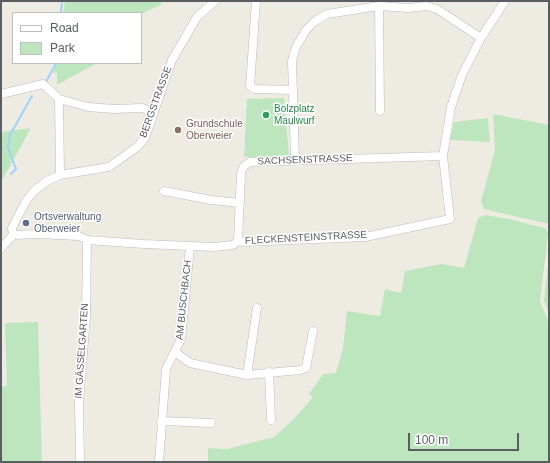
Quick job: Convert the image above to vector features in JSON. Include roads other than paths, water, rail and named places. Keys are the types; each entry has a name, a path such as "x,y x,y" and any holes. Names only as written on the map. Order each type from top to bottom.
{"street":[{"name":"BERGSTRASSE","path":"13,235 12,228 14,222 30,196 47,181 60,175 109,167 145,138 172,60 197,17 215,1"},
{"path":"256,1 250,86 255,89 291,90"},
{"path":"443,156 451,107 462,75 481,38 505,1"},
{"path":"379,6 380,111"},
{"path":"295,160 291,90 292,61 296,47 306,30 314,22 327,14 379,6 409,8 426,6 437,9 481,38"},
{"path":"1,94 43,84 59,100 88,106 114,109 142,108 154,112"},
{"path":"59,100 60,175"},
{"name":"SACHSENSTRASSE","path":"238,241 242,174 244,166 250,162 443,156"},
{"name":"FLECKENSTEINSTRASSE","path":"13,235 79,236 87,240 190,247 233,245 238,241 252,242 365,237 450,218 443,156"},
{"path":"164,191 211,200 240,203"},
{"path":"1,248 13,235"},
{"name":"IM GÄSSELGARTEN","path":"80,462 79,402 86,317 87,240"},
{"name":"AM BUSCHBACH","path":"158,462 166,369 181,339 190,247"},
{"path":"247,375 257,308"},
{"path":"175,352 190,363 247,375 300,370 306,368 313,331"},
{"path":"269,372 271,420"},
{"path":"161,421 212,423"}],"waterway":[{"path":"61,12 62,1"},
{"path":"46,82 55,64"},
{"path":"11,174 16,169 8,148 10,135 32,96"}],"place":[{"name":"Bolzplatz Maulwurf","path":"266,115"},
{"name":"Grundschule Oberweier","path":"178,130"},
{"name":"Ortsverwaltung Oberweier","path":"26,223"}]}
